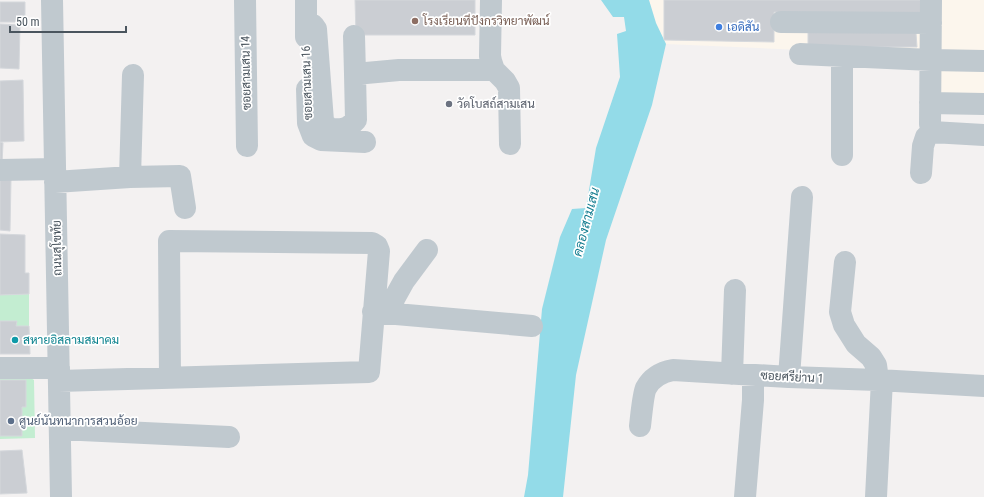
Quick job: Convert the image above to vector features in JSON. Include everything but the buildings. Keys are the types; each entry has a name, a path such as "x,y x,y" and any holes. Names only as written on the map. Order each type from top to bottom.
{"street":[{"name":"ถนนสุโขทัย","path":"52,0 61,497"},
{"name":"ซอยสามเสน 14","path":"245,0 247,146"},
{"name":"ซอยสามเสน 16","path":"306,0 308,123 313,136 321,140 365,142"},
{"path":"491,0 490,56 494,70 509,88 510,144"},
{"path":"931,0 930,124 932,132"},
{"path":"306,22 310,23 316,29 323,121 329,129 340,130 350,127 356,120 354,36"},
{"path":"781,22 931,23"},
{"path":"800,54 984,61"},
{"path":"842,56 842,155"},
{"path":"355,74 399,70 494,70"},
{"path":"130,177 133,75"},
{"path":"930,103 984,104"},
{"path":"921,173 923,146 926,137 932,132 984,136"},
{"path":"0,170 55,175 130,177 180,176 185,208"},
{"path":"789,378 802,197"},
{"path":"0,368 59,374 170,378 369,372 382,312 379,251 377,246 372,243 169,242 170,378"},
{"path":"382,312 394,298 404,281 427,250"},
{"path":"845,262 840,312 844,325 856,344 871,357 876,365 880,380 876,497"},
{"path":"732,374 735,290"},
{"path":"382,312 532,326"},
{"name":"ซอยศรีย่าน 1","path":"640,426 645,389 653,379 664,372 673,370 789,378 880,380 984,386"},
{"path":"744,497 753,400 753,375"},
{"path":"60,429 229,437"}],"shaded area":[{"path":"649,0 984,0 984,110 937,111 937,56 666,44 656,23"}],"green space":[{"path":"29,294 29,326 0,326 0,295"},
{"name":"ศูนย์นันทนาการสวนอ้อย","path":"29,377 34,380 35,438 0,439 0,378"}],"water":[{"name":"คลองสามเสน","path":"601,0 649,0 656,23 666,44 652,105 606,240 576,375 563,497 524,497 528,475 542,309 560,237 572,209 586,208 596,148 620,77 617,34 626,31 624,17 613,17"}],"place":[{"name":"โรงเรียนทีปังกรวิทยาพัฒน์","path":"415,21"},
{"name":"เอดิสัน","path":"719,27"},
{"name":"วัดโบสถ์สามเสน","path":"449,104"},
{"name":"สหายอิสลามสมาคม","path":"15,340"},
{"name":"ศูนย์นันทนาการสวนอ้อย","path":"11,421"}]}
